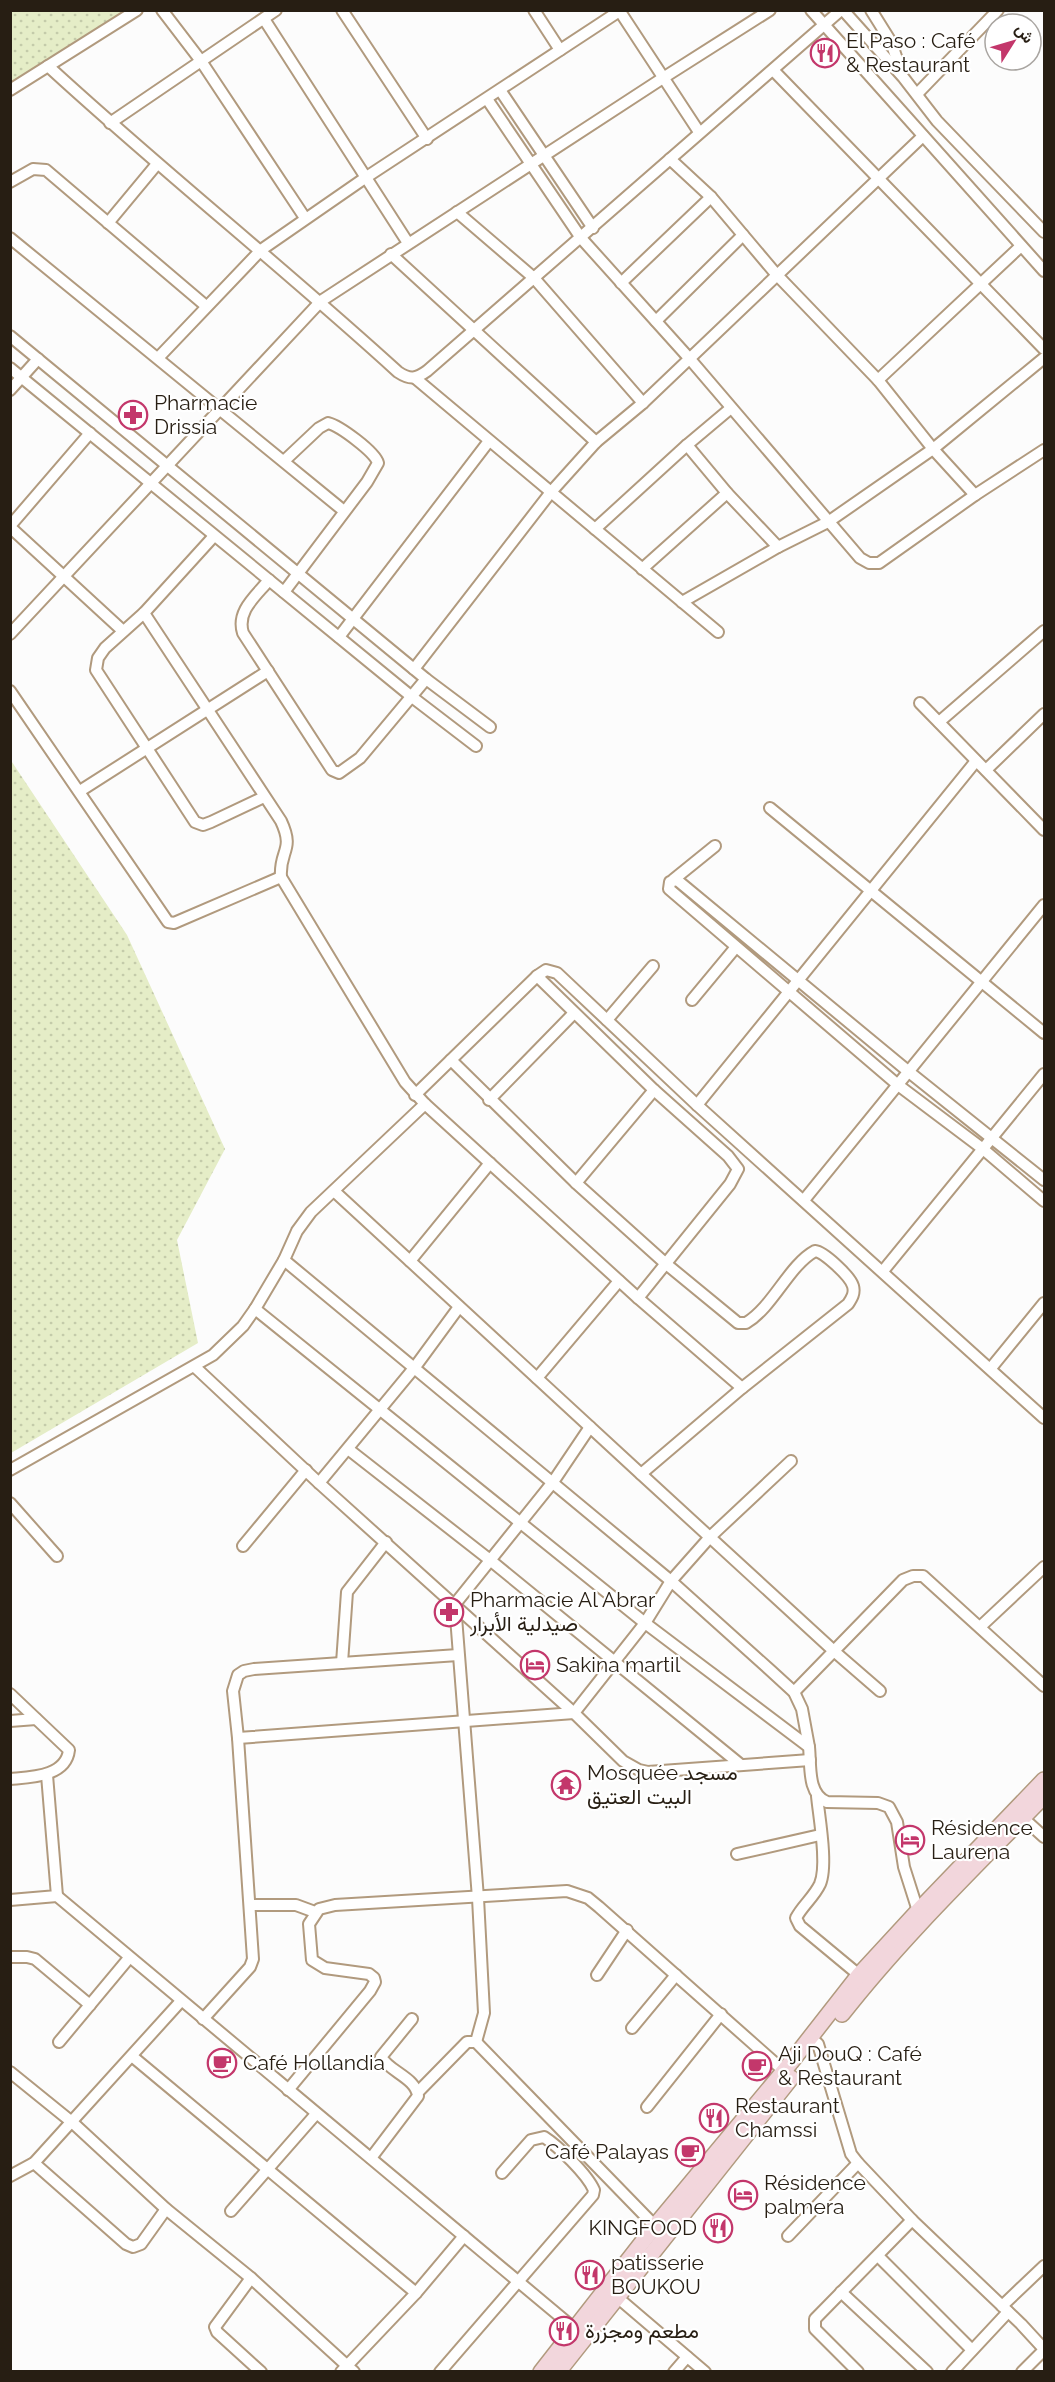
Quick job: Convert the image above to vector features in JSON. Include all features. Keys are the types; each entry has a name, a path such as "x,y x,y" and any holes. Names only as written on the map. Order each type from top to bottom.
{"street":[{"path":"10,90 137,10"},
{"path":"162,10 201,61 304,218"},
{"path":"110,123 276,10"},
{"path":"342,10 427,139"},
{"path":"534,10 560,50"},
{"path":"10,634 321,302 391,254 771,10"},
{"path":"812,10 1044,271"},
{"path":"415,378 427,371 593,228 699,132 842,10 903,77 937,120 1044,232"},
{"path":"871,10 891,42 903,77"},
{"path":"917,94 998,10"},
{"path":"158,358 261,249 304,218 620,11 699,132"},
{"path":"264,19 408,243"},
{"path":"48,66 157,164 261,249 398,372 405,377 415,378 718,632"},
{"path":"773,70 1044,349"},
{"path":"500,90 593,228"},
{"path":"487,99 581,238 689,358 861,558 869,563 879,563 975,495 1044,450"},
{"path":"414,669 551,492 596,442 643,403 923,136"},
{"path":"670,159 711,197 776,274 878,380 933,449 975,495"},
{"path":"108,223 157,164"},
{"path":"10,182 33,169 46,170 206,306"},
{"path":"621,283 711,197"},
{"path":"457,212 534,278 643,403"},
{"path":"656,321 743,235"},
{"path":"10,238 344,511"},
{"path":"878,380 1021,246"},
{"path":"391,254 596,442"},
{"path":"10,336 426,679 490,727"},
{"path":"682,602 778,547 828,522 933,449 1044,358"},
{"path":"10,390 38,359"},
{"path":"10,368 412,697 476,746"},
{"path":"596,530 687,445 731,408"},
{"path":"284,461 319,428 328,423 343,430 378,460 377,467 284,592"},
{"path":"90,434 10,526 62,577 123,631"},
{"path":"339,637 489,441"},
{"path":"687,445 727,493 778,547"},
{"path":"642,569 727,493"},
{"path":"214,536 144,613 123,631 98,658 96,670 189,817 199,824 211,822 264,796"},
{"path":"269,580 243,613 240,622 243,633 332,770 339,773 360,758 426,679"},
{"path":"144,613 281,821 288,839 288,848 280,865 281,877 357,1006 415,1095 619,1281 742,1388"},
{"path":"939,722 1044,631"},
{"path":"80,791 268,671"},
{"path":"10,691 169,922 174,923 281,877"},
{"path":"921,702 1044,830"},
{"path":"986,770 1044,714"},
{"path":"697,1105 976,761"},
{"path":"770,808 1044,1034"},
{"path":"715,846 673,880 668,886 669,889 898,1085 983,1149 1044,1201"},
{"path":"673,880 677,880 909,1072 1044,1180"},
{"path":"804,1200 1044,905"},
{"path":"692,1000 736,947"},
{"path":"607,1020 653,966"},
{"path":"415,1095 537,976 546,970 557,973 697,1105 884,1271 1044,1418"},
{"path":"537,976 654,1090 728,1156 738,1169 730,1184 638,1298"},
{"path":"489,1100 574,1013"},
{"path":"451,1060 489,1100 576,1183 729,1318 743,1324 757,1315 804,1260 815,1251 824,1254 851,1281 854,1294 848,1304 742,1388 640,1474"},
{"path":"884,1271 1044,1074"},
{"path":"576,1183 654,1090"},
{"path":"10,1470 195,1367 230,1340 255,1309 303,1222 425,1104"},
{"path":"410,1262 490,1163"},
{"path":"334,1191 640,1474 880,1691"},
{"path":"284,1260 671,1581 794,1692 802,1709 809,1747 824,1861 822,1876 813,1895 796,1918 800,1926 859,1975"},
{"path":"537,1378 619,1281"},
{"path":"990,1368 1044,1303"},
{"path":"320,1483 415,1367 459,1306"},
{"path":"255,1309 645,1623 809,1747"},
{"path":"195,1367 574,1713 623,1761 648,1772 810,1760"},
{"path":"476,2042 484,2013 478,1898 455,1604 553,1482 590,1427"},
{"path":"348,1449 490,1560 741,1765"},
{"path":"238,1738 574,1713 645,1623 671,1581 710,1537 791,1461"},
{"path":"243,1546 306,1470"},
{"path":"10,1503 57,1556"},
{"path":"342,1663 347,1592 386,1542"},
{"path":"980,1627 1044,1567"},
{"path":"794,1692 903,1580 913,1576 923,1576 1044,1686"},
{"path":"203,2019 250,1967 254,1949 233,1691 235,1678 244,1671 458,1655"},
{"path":"10,1694 69,1750 63,1763 46,1775 10,1779"},
{"path":"10,1721 36,1719"},
{"path":"46,1775 57,1896 574,2329"},
{"path":"558,2372 814,2041 859,1975 1044,1780"},
{"path":"817,1796 827,1802 878,1803 889,1808 897,1822 904,1867 918,1911"},
{"path":"541,2372 655,2226 784,2071 1044,1796"},
{"path":"1023,1818 1044,1837"},
{"path":"737,1854 820,1835"},
{"path":"288,2090 375,1982 372,1976 325,1968 312,1960 309,1924 315,1912 335,1905 567,1891 588,1898 627,1930 784,2071"},
{"path":"10,1900 57,1896"},
{"path":"250,1905 296,1905 315,1912"},
{"path":"597,1975 627,1930"},
{"path":"10,1957 35,1959 90,2005"},
{"path":"59,2042 129,1958"},
{"path":"632,2028 676,1975"},
{"path":"10,2176 34,2163 133,2057 181,2001"},
{"path":"647,2107 721,2014"},
{"path":"412,2019 381,2057 418,2092"},
{"path":"814,2041 852,2154 858,2163 912,2220 1005,2309 1044,2350 1022,2372"},
{"path":"371,2158 407,2113 418,2096 418,2092 459,2048 467,2042 476,2042 655,2226"},
{"path":"133,2057 416,2293"},
{"path":"10,2072 73,2123 166,2209 251,2278 348,2370 464,2235"},
{"path":"231,2211 316,2114"},
{"path":"440,2372 593,2195 594,2190 544,2137 531,2140 502,2173"},
{"path":"34,2163 126,2244 133,2247 141,2244 166,2209"},
{"path":"788,2236 858,2163"},
{"path":"858,2372 814,2327 815,2319 912,2220"},
{"path":"878,2256 972,2350"},
{"path":"952,2372 1044,2266"},
{"path":"251,2278 215,2327 217,2332 261,2372"},
{"path":"841,2292 927,2372"},
{"path":"617,2297 705,2372"},
{"path":"674,2372 687,2356"}],"green space":[{"path":"11,11 134,11 11,86"},
{"path":"10,759 127,935 225,1149 177,1240 198,1343 11,1453"}],"place":[{"name":"El Paso : Café & Restaurant","path":"825,53"},
{"name":"Pharmacie Drissia","path":"133,415"},
{"name":"Pharmacie Al Abrar صيدلية الأبرار","path":"449,1612"},
{"name":"Sakina martil","path":"535,1665"},
{"name":"Mosquée مسجد البيت العتيق","path":"566,1785"},
{"name":"Résidence Laurena","path":"910,1840"},
{"name":"Café Hollandia","path":"222,2063"},
{"name":"Aji DouQ : Café & Restaurant","path":"757,2066"},
{"name":"Restaurant Chamssi","path":"714,2118"},
{"name":"Café Palayas","path":"690,2152"},
{"name":"Résidence palmera","path":"743,2195"},
{"name":"KINGFOOD","path":"718,2228"},
{"name":"patisserie BOUKOU","path":"590,2275"},
{"name":"مطعم ومجزرة","path":"564,2331"}]}
